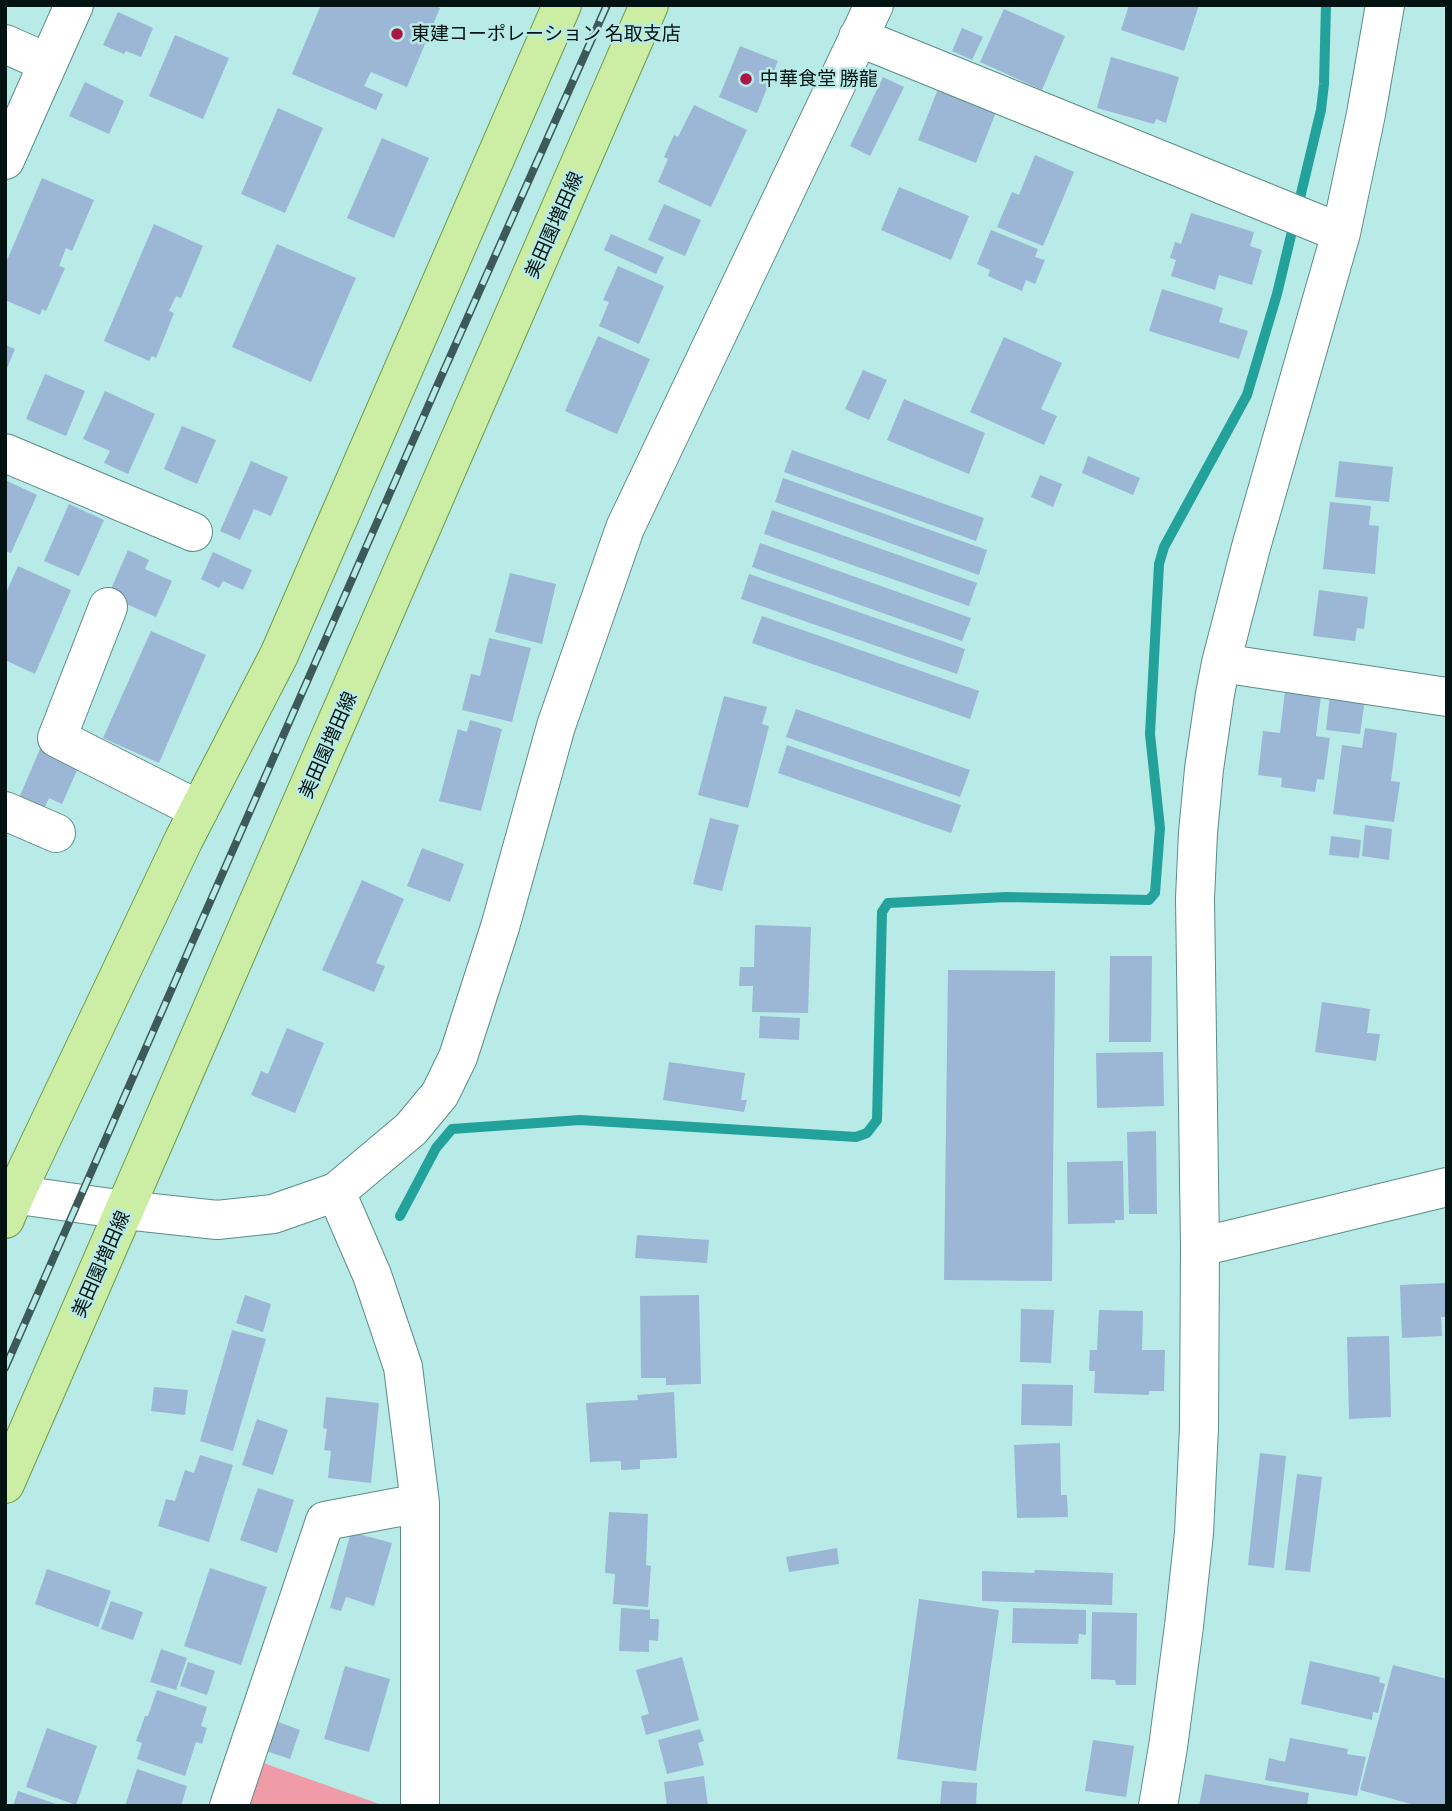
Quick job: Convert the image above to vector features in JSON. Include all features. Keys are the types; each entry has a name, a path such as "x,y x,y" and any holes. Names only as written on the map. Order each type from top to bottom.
{"main road":[{"path":"9,1202 199,810 278,655 562,5"},
{"name":"美田園増田線","path":"5,1484 649,5"}],"street":[{"path":"5,160 74,5"},
{"path":"1158,1806 1183,1640 1194,1533 1199,1428 1200,1247 1195,898 1205,769 1222,663 1327,227 1366,114 1385,5"},
{"path":"9,1202 217,1220 273,1214 336,1192 411,1129 440,1094 458,1057 500,926 556,726 625,528 866,21 1327,227"},
{"path":"5,44 48,63"},
{"path":"5,453 193,532"},
{"path":"108,607 57,738 199,810"},
{"path":"1222,663 1447,697"},
{"path":"5,811 56,833"},
{"path":"1200,1247 1447,1187"},
{"path":"336,1192 372,1275 404,1367 420,1503 420,1806"},
{"path":"229,1806 325,1521 420,1503"}],"shaded area":[{"path":"258,1761 385,1806 242,1806"}],"building":[{"path":"321,5 434,5 440,8 407,87 371,72 364,86 383,94 376,110 292,74"},
{"path":"1129,5 1199,5 1184,51 1121,30"},
{"path":"1004,9 1065,36 1042,90 980,62"},
{"path":"118,12 153,28 141,57 126,51 124,54 103,45"},
{"path":"962,28 983,37 972,60 952,51"},
{"path":"175,35 229,58 203,119 149,96"},
{"path":"740,46 778,61 757,113 719,97"},
{"path":"1111,57 1179,77 1166,123 1156,119 1154,124 1097,108"},
{"path":"883,77 904,87 870,156 850,146"},
{"path":"85,82 124,101 109,134 69,116"},
{"path":"938,89 996,112 976,163 918,140"},
{"path":"694,105 747,130 711,207 658,182 668,159 664,157 674,135 678,137"},
{"path":"278,108 323,128 285,213 241,194"},
{"path":"382,138 429,158 394,238 347,218"},
{"path":"1035,155 1074,172 1043,246 997,227 1012,192 1019,195"},
{"path":"42,178 94,200 72,251 66,248 59,266 65,268 46,311 42,309 40,315 5,300 5,265"},
{"path":"899,187 969,216 951,260 881,230"},
{"path":"664,204 701,220 685,256 648,240"},
{"path":"1191,213 1254,232 1250,246 1262,250 1252,285 1219,275 1215,290 1171,276 1176,260 1170,258 1175,242 1181,244"},
{"path":"154,224 203,246 181,298 176,296 169,311 174,313 156,358 152,356 149,361 104,341"},
{"path":"991,230 1038,249 1035,257 1045,260 1035,284 1026,280 1022,291 988,276 990,270 977,264"},
{"path":"611,234 664,257 656,274 604,250"},
{"path":"277,244 356,278 311,382 232,347"},
{"path":"618,266 664,286 639,344 599,326 609,302 603,300"},
{"path":"1162,289 1223,308 1219,322 1248,331 1239,359 1149,331"},
{"path":"598,336 650,359 617,434 565,411"},
{"path":"1004,337 1062,363 1041,409 1057,416 1044,445 970,412"},
{"path":"5,345 15,349 5,373"},
{"path":"863,370 887,380 869,420 845,409"},
{"path":"45,374 85,391 66,436 26,419"},
{"path":"105,391 155,414 128,474 104,463 110,451 83,439"},
{"path":"904,399 985,433 969,474 887,440"},
{"path":"182,426 216,440 197,484 164,469"},
{"path":"792,450 984,518 976,541 784,472"},
{"path":"1088,456 1140,478 1133,495 1082,473"},
{"path":"251,461 288,477 271,516 254,509 240,540 220,531"},
{"path":"1339,461 1393,467 1389,502 1335,497"},
{"path":"1040,475 1062,484 1053,507 1031,497"},
{"path":"783,478 987,550 979,575 775,502"},
{"path":"5,480 37,495 11,553 5,551"},
{"path":"1330,502 1371,506 1369,525 1379,526 1375,574 1323,569"},
{"path":"69,504 104,520 79,576 44,561"},
{"path":"772,510 977,583 969,606 764,534"},
{"path":"760,543 971,618 962,641 752,567"},
{"path":"128,550 149,560 145,569 172,581 156,617 108,596"},
{"path":"213,552 252,570 243,590 223,581 219,588 201,579"},
{"path":"18,566 71,590 35,674 5,660 5,595"},
{"path":"510,573 556,584 542,644 495,632"},
{"path":"749,574 965,649 957,674 741,599"},
{"path":"1319,590 1368,597 1364,629 1357,628 1355,641 1313,636"},
{"path":"762,616 979,691 970,719 752,643"},
{"path":"151,631 206,655 159,763 103,738"},
{"path":"489,638 531,648 512,722 462,710 471,674 480,676"},
{"path":"1285,691 1321,696 1316,736 1330,738 1324,780 1317,779 1315,792 1281,787 1282,778 1258,775 1263,731 1280,733"},
{"path":"1330,694 1365,699 1360,734 1326,730"},
{"path":"724,696 767,707 762,724 769,726 748,808 698,795"},
{"path":"796,709 970,770 960,797 786,737"},
{"path":"470,720 502,729 481,811 439,801 458,729 467,732"},
{"path":"1365,728 1397,733 1391,781 1400,782 1394,822 1333,814 1342,745 1362,748"},
{"path":"787,745 961,805 951,833 778,773"},
{"path":"40,749 79,766 62,804 49,798 44,809 19,798"},
{"path":"710,818 739,825 722,891 693,884"},
{"path":"1365,825 1392,829 1389,860 1362,856"},
{"path":"1331,836 1361,840 1359,858 1329,855"},
{"path":"422,848 464,864 450,902 407,886"},
{"path":"362,880 404,899 376,963 385,966 374,992 322,970"},
{"path":"755,925 811,927 808,1013 752,1012 753,986 739,986 740,967 754,967"},
{"path":"1110,956 1152,956 1151,1042 1109,1042"},
{"path":"948,970 1055,971 1052,1281 944,1280"},
{"path":"1322,1002 1370,1009 1367,1033 1380,1034 1376,1061 1315,1052"},
{"path":"760,1016 800,1018 799,1040 759,1038"},
{"path":"287,1028 324,1043 295,1113 251,1095 261,1071 268,1074"},
{"path":"1163,1052 1164,1106 1097,1108 1096,1053"},
{"path":"669,1062 745,1073 741,1100 747,1100 744,1112 663,1100"},
{"path":"1156,1131 1157,1214 1129,1214 1127,1132"},
{"path":"1123,1161 1124,1220 1115,1220 1115,1223 1068,1224 1067,1162"},
{"path":"637,1235 709,1240 707,1263 635,1258"},
{"path":"1447,1283 1447,1317 1441,1317 1442,1336 1402,1338 1400,1285"},
{"path":"245,1295 271,1304 263,1332 236,1323"},
{"path":"699,1295 701,1384 666,1385 666,1378 641,1378 640,1296"},
{"path":"1021,1309 1054,1310 1051,1363 1020,1362"},
{"path":"1099,1310 1143,1311 1142,1350 1165,1350 1164,1391 1149,1391 1149,1395 1094,1393 1095,1371 1089,1371 1090,1350 1097,1350"},
{"path":"232,1330 266,1339 233,1451 200,1441"},
{"path":"1389,1336 1391,1417 1349,1419 1347,1337"},
{"path":"1022,1384 1073,1385 1072,1426 1021,1425"},
{"path":"154,1387 188,1390 185,1415 151,1411"},
{"path":"674,1392 677,1458 640,1460 640,1469 621,1470 621,1461 590,1462 586,1403 638,1400 637,1395"},
{"path":"326,1397 379,1403 371,1483 328,1478 331,1451 324,1450 327,1429 323,1428"},
{"path":"257,1419 288,1430 273,1475 242,1465"},
{"path":"1060,1443 1061,1495 1067,1495 1068,1517 1017,1518 1014,1445"},
{"path":"1260,1453 1286,1456 1274,1568 1248,1565"},
{"path":"200,1455 233,1465 209,1542 158,1526 166,1499 175,1501 185,1470 194,1473"},
{"path":"1297,1474 1322,1477 1310,1572 1285,1570"},
{"path":"258,1488 294,1500 277,1553 240,1540"},
{"path":"609,1512 648,1514 646,1565 651,1566 648,1607 613,1604 615,1574 605,1573"},
{"path":"351,1532 392,1543 374,1606 346,1597 341,1611 330,1608"},
{"path":"837,1548 839,1564 789,1572 786,1557"},
{"path":"210,1568 267,1587 241,1665 184,1646"},
{"path":"47,1569 111,1591 98,1627 35,1604"},
{"path":"1035,1570 1113,1573 1112,1605 982,1601 982,1571 1034,1573"},
{"path":"919,1599 999,1610 976,1771 897,1759"},
{"path":"111,1601 143,1612 133,1640 101,1629"},
{"path":"621,1608 650,1610 650,1619 659,1619 658,1641 649,1640 649,1652 619,1651"},
{"path":"1013,1608 1086,1610 1086,1635 1079,1634 1078,1644 1012,1643"},
{"path":"1092,1612 1137,1613 1136,1685 1116,1685 1115,1680 1091,1679"},
{"path":"161,1649 187,1658 176,1690 150,1682"},
{"path":"682,1657 699,1720 646,1735 641,1716 649,1714 636,1670"},
{"path":"1310,1661 1380,1677 1379,1682 1385,1684 1378,1713 1373,1712 1372,1720 1301,1704"},
{"path":"188,1662 215,1671 207,1695 180,1686"},
{"path":"1393,1665 1447,1679 1447,1806 1418,1806 1360,1790"},
{"path":"345,1666 390,1679 369,1752 324,1739"},
{"path":"157,1690 207,1707 201,1726 207,1728 202,1744 196,1742 185,1776 137,1759 142,1743 136,1741"},
{"path":"273,1720 300,1730 290,1759 263,1750"},
{"path":"47,1728 97,1746 76,1805 26,1787"},
{"path":"700,1729 704,1741 698,1743 704,1765 667,1774 658,1740"},
{"path":"1290,1738 1348,1749 1347,1754 1366,1757 1357,1796 1265,1780 1269,1758 1285,1762"},
{"path":"1093,1740 1134,1746 1126,1797 1085,1791"},
{"path":"137,1769 187,1786 181,1806 125,1806"},
{"path":"1205,1774 1309,1793 1307,1806 1199,1806"},
{"path":"704,1776 708,1806 667,1806 664,1782"},
{"path":"942,1781 977,1783 976,1806 940,1806"},
{"path":"18,1791 59,1805 59,1806 13,1806"}],"waterway":[{"path":"400,1216 436,1148 452,1129 580,1120 856,1137 867,1133 877,1120 882,912 888,903 1006,897 1149,900 1155,893 1160,828 1150,734 1159,564 1164,547 1247,395 1277,294 1321,110 1326,5"}],"railway":[{"path":"5,1368 607,5"}],"place":[{"name":"東建コーポレーション 名取支店","path":"397,34"},
{"name":"中華食堂 勝龍","path":"746,79"}]}
